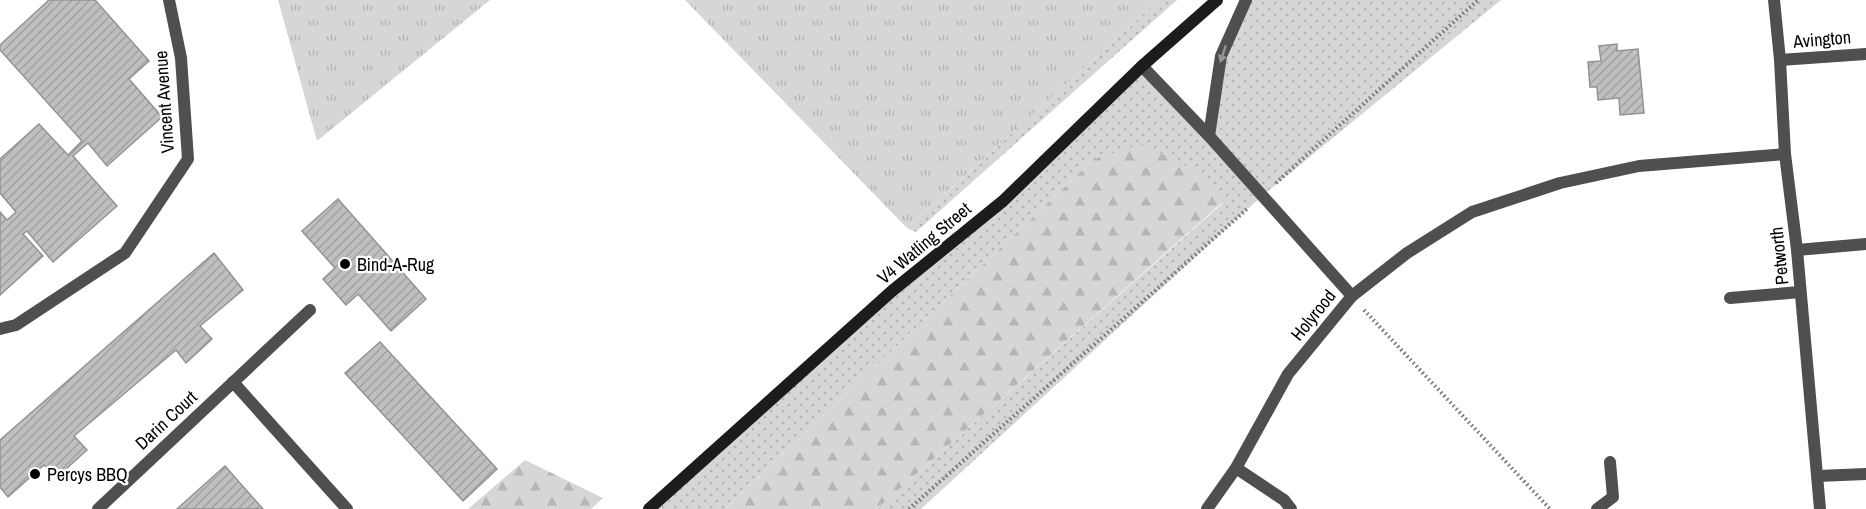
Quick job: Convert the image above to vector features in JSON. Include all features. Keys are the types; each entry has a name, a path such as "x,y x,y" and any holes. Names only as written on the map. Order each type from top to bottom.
{"street":[{"name":"Vincent Avenue","path":"0,328 16,325 125,253 188,159 181,58 169,0"},
{"name":"V4 Watling Street","path":"649,509 892,291 1003,201 1142,66 1217,0"},
{"path":"1209,136 1221,56 1245,0"},
{"name":"Petworth","path":"1774,0 1785,154 1797,250 1820,509"},
{"name":"Avington","path":"1780,60 1866,54"},
{"name":"Holyrood","path":"1142,66 1209,136 1352,296 1288,374 1236,468 1208,509"},
{"path":"1352,296 1407,253 1472,212 1560,183 1639,166 1785,154"},
{"path":"1797,250 1866,244"},
{"path":"1730,298 1800,292"},
{"name":"Darin Court","path":"98,509 310,310"},
{"path":"233,382 347,509"},
{"path":"1597,509 1612,497 1610,462"},
{"path":"1236,468 1284,500 1291,509"},
{"path":"1818,477 1866,474"}],"path":[{"path":"909,509 1262,196 1478,0"},
{"path":"1352,296 1550,509"}],"green space":[{"path":"278,0 490,0 317,141"},
{"path":"685,0 1159,0 907,228"},
{"path":"1159,0 1177,0 916,232 907,228"},
{"path":"1246,0 1501,0 1262,196 921,509 877,509 1223,203 1094,159 725,509 649,509 1003,201 1142,66 1208,135 1221,56"},
{"path":"1142,144 1192,169 1223,202 877,509 725,509 1094,159"},
{"path":"525,460 603,498 591,509 468,509"}],"building":[{"path":"49,0 95,0 149,61 129,79 162,117 107,166 88,143 73,156 117,206 53,262 27,231 23,234 43,256 0,295 0,212 7,220 16,212 0,193 0,159 39,124 68,155 82,141 0,50 0,45"},
{"path":"1617,44 1617,51 1638,49 1644,113 1620,115 1619,98 1598,100 1597,87 1590,87 1588,62 1601,61 1599,46"},
{"path":"338,199 426,299 391,331 358,294 346,305 323,279 335,268 302,231"},
{"path":"214,253 243,290 200,326 212,339 186,363 176,350 74,436 87,450 57,477 44,465 8,497 0,487 0,440"},
{"path":"380,342 497,469 463,501 345,373"},
{"path":"225,466 263,509 177,509"}],"place":[{"name":"Bind-A-Rug","path":"345,264"},
{"name":"Percys BBQ","path":"35,474"}]}
